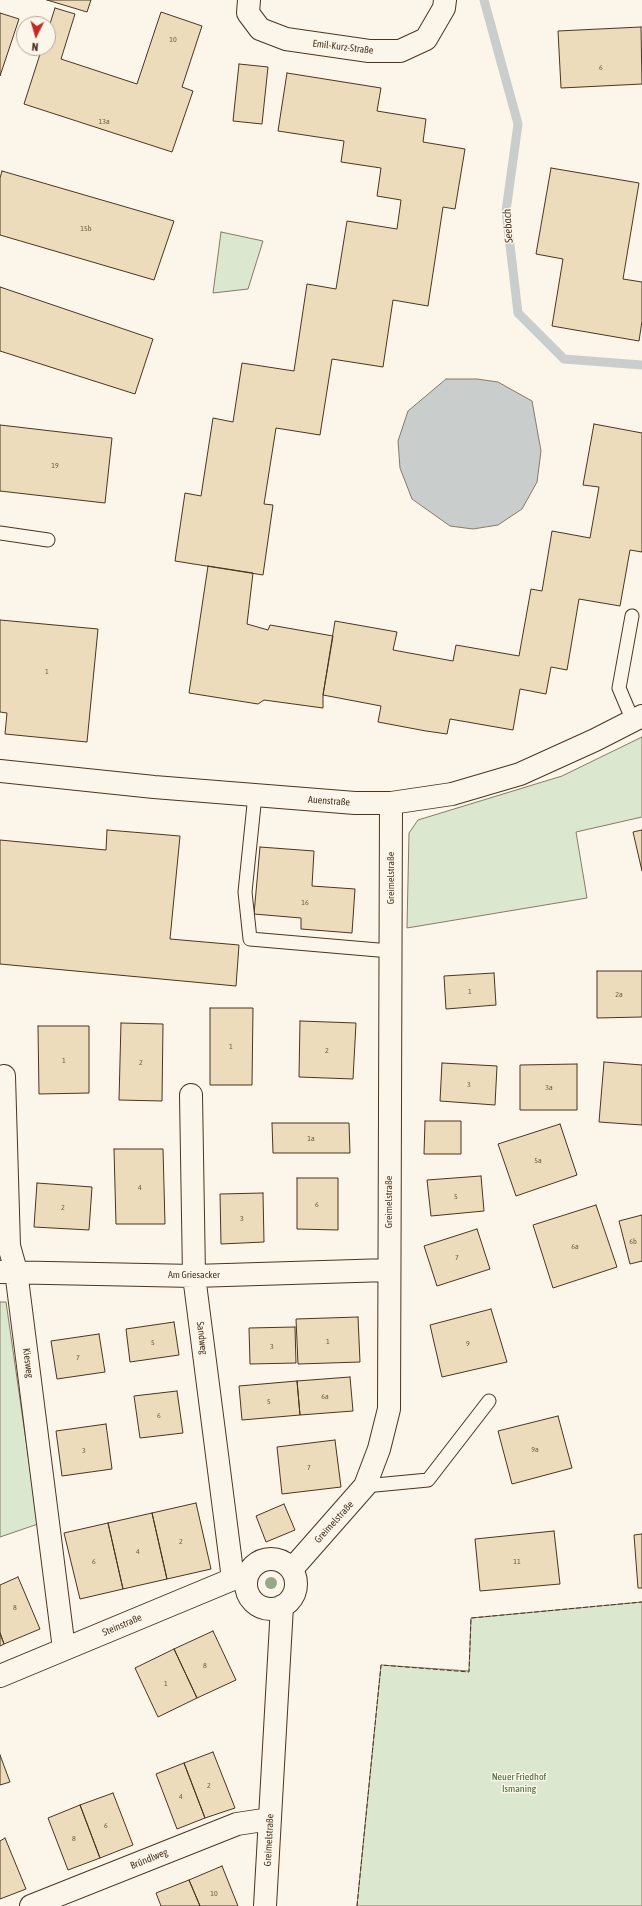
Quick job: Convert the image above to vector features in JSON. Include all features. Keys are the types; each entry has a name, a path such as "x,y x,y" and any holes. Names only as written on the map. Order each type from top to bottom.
{"street":[{"name":"Emil-Kurz-Straße","path":"249,6 260,29 286,39 369,51 400,51 426,39 444,8 445,0"},
{"name":"Auenstraße","path":"0,771 154,787 355,803 391,803 452,794 520,774 638,718"},
{"name":"Greimelstraße","path":"292,1569 365,1486 379,1449 389,1409 388,1270 391,803"},
{"name":"Kiesweg","path":"4,1076 9,1246 8,1272 64,1649"},
{"name":"Sandweg","path":"191,1095 194,1276 239,1579"},
{"name":"Am Griesacker","path":"8,1272 194,1276 388,1270"},
{"path":"263,1560 279,1561 292,1569 296,1584 292,1598 282,1606 266,1608 253,1602 239,1579 263,1560"},
{"name":"Steinstraße","path":"0,1676 239,1579"},
{"name":"Greimelstraße","path":"265,1906 282,1606"},
{"name":"Bründlweg","path":"31,1906 238,1824 270,1819"}],"lane":[{"path":"0,533 48,540"},
{"path":"632,616 619,688 638,718"},
{"path":"255,795 245,892 250,939 390,951"},
{"path":"365,1486 428,1480 489,1401"}],"green space":[{"path":"221,232 263,241 248,289 213,293"},
{"path":"642,737 642,817 576,832 587,898 407,928 409,833 418,820 562,776"},
{"path":"0,1302 6,1302 38,1524 0,1537"},
{"name":"Neuer Friedhof Ismaning","path":"642,1602 642,1906 357,1906 381,1665 469,1671 471,1618"}],"shaded area":[{"path":"446,379 477,379 498,382 532,401 541,451 537,482 522,509 498,525 473,529 450,526 412,499 400,468 398,441 408,411"}],"building":[{"path":"47,0 91,0 87,12"},
{"path":"55,8 75,14 61,59 137,84 161,12 202,26 182,87 193,91 172,152 24,104 39,56 56,56 56,16 52,16"},
{"path":"0,13 16,18 16,28 0,76"},
{"path":"641,27 642,84 561,88 558,31"},
{"path":"239,64 268,67 262,124 233,121"},
{"path":"287,73 381,88 377,111 426,119 423,142 465,149 455,209 443,207 428,306 393,300 383,367 332,359 320,435 276,428 264,504 273,505 263,575 175,561 185,493 201,496 213,418 233,422 242,363 294,371 307,284 336,289 347,221 397,229 401,200 377,196 381,168 341,162 344,141 278,131"},
{"path":"551,168 639,183 623,279 642,282 642,321 639,341 552,326 563,259 536,254"},
{"path":"2,171 174,221 154,280 0,235 0,178"},
{"path":"0,287 153,339 135,394 0,351"},
{"path":"594,424 642,433 642,552 630,550 620,606 579,599 567,670 551,667 546,694 520,689 513,730 450,719 447,734 426,731 378,722 381,706 323,695 335,621 397,632 393,650 453,661 456,645 519,656 531,589 542,591 552,531 590,538 599,487 583,485"},
{"path":"0,425 112,438 105,503 0,491"},
{"path":"208,566 253,573 247,624 268,630 270,625 333,636 323,695 323,708 264,700 258,704 189,693"},
{"path":"0,620 98,629 87,742 5,734 7,713 0,712"},
{"path":"107,830 180,836 170,939 239,945 236,986 0,964 0,840 106,850"},
{"path":"642,830 642,871 633,832"},
{"path":"260,847 314,851 312,886 355,889 352,933 301,929 301,918 254,914"},
{"path":"597,971 642,971 642,1017 597,1018"},
{"path":"494,973 496,1005 446,1009 444,976"},
{"path":"210,1008 253,1008 252,1085 210,1085"},
{"path":"300,1021 356,1023 353,1079 299,1077"},
{"path":"121,1023 163,1024 162,1101 119,1100"},
{"path":"38,1026 89,1026 89,1093 39,1094"},
{"path":"604,1062 642,1065 642,1125 599,1122"},
{"path":"442,1063 497,1066 495,1105 440,1101"},
{"path":"577,1064 577,1110 520,1110 520,1065"},
{"path":"425,1121 461,1121 461,1154 424,1154"},
{"path":"272,1123 349,1123 350,1153 273,1153"},
{"path":"560,1124 577,1175 516,1196 498,1144"},
{"path":"114,1149 163,1149 165,1224 116,1224"},
{"path":"481,1176 484,1211 431,1216 427,1180"},
{"path":"297,1178 338,1178 338,1230 297,1229"},
{"path":"37,1183 92,1187 89,1230 34,1227"},
{"path":"263,1193 264,1242 221,1244 220,1194"},
{"path":"596,1205 617,1267 553,1288 533,1225"},
{"path":"642,1215 642,1261 630,1264 619,1221"},
{"path":"477,1229 490,1269 437,1286 424,1246"},
{"path":"491,1309 507,1362 442,1377 430,1325"},
{"path":"358,1317 360,1362 298,1364 296,1319"},
{"path":"174,1322 179,1355 130,1362 126,1329"},
{"path":"295,1327 296,1363 250,1364 249,1328"},
{"path":"99,1334 105,1372 57,1379 51,1341"},
{"path":"350,1377 353,1411 300,1415 297,1381"},
{"path":"297,1381 300,1415 242,1420 239,1386"},
{"path":"177,1391 183,1433 140,1438 134,1396"},
{"path":"558,1416 572,1468 512,1484 498,1431"},
{"path":"106,1424 112,1469 62,1476 56,1431"},
{"path":"335,1440 341,1487 282,1494 277,1447"},
{"path":"196,1503 211,1569 167,1579 152,1513"},
{"path":"284,1504 295,1530 266,1542 256,1516"},
{"path":"152,1513 167,1579 123,1589 108,1523"},
{"path":"108,1523 123,1589 80,1599 64,1533"},
{"path":"554,1531 560,1584 480,1591 475,1539"},
{"path":"642,1534 642,1588 638,1588 634,1535"},
{"path":"18,1577 40,1629 4,1644 0,1633 0,1585"},
{"path":"213,1631 236,1680 197,1698 174,1649"},
{"path":"0,1633 4,1644 0,1646"},
{"path":"174,1649 197,1698 158,1717 135,1668"},
{"path":"213,1752 235,1808 205,1818 184,1763"},
{"path":"0,1755 10,1782 0,1785"},
{"path":"184,1763 205,1818 177,1829 156,1774"},
{"path":"113,1793 133,1845 100,1858 80,1805"},
{"path":"80,1805 100,1858 68,1870 48,1818"},
{"path":"5,1838 26,1889 0,1899 0,1841"},
{"path":"222,1866 238,1906 200,1906 189,1880"},
{"path":"189,1880 200,1906 161,1906 156,1893"}],"waterway":[{"name":"Seebach","path":"484,0 518,124 506,211 518,313 564,359 642,365"}],"fence":[{"path":"357,1906 381,1665 469,1672 471,1618 642,1602"}]}
